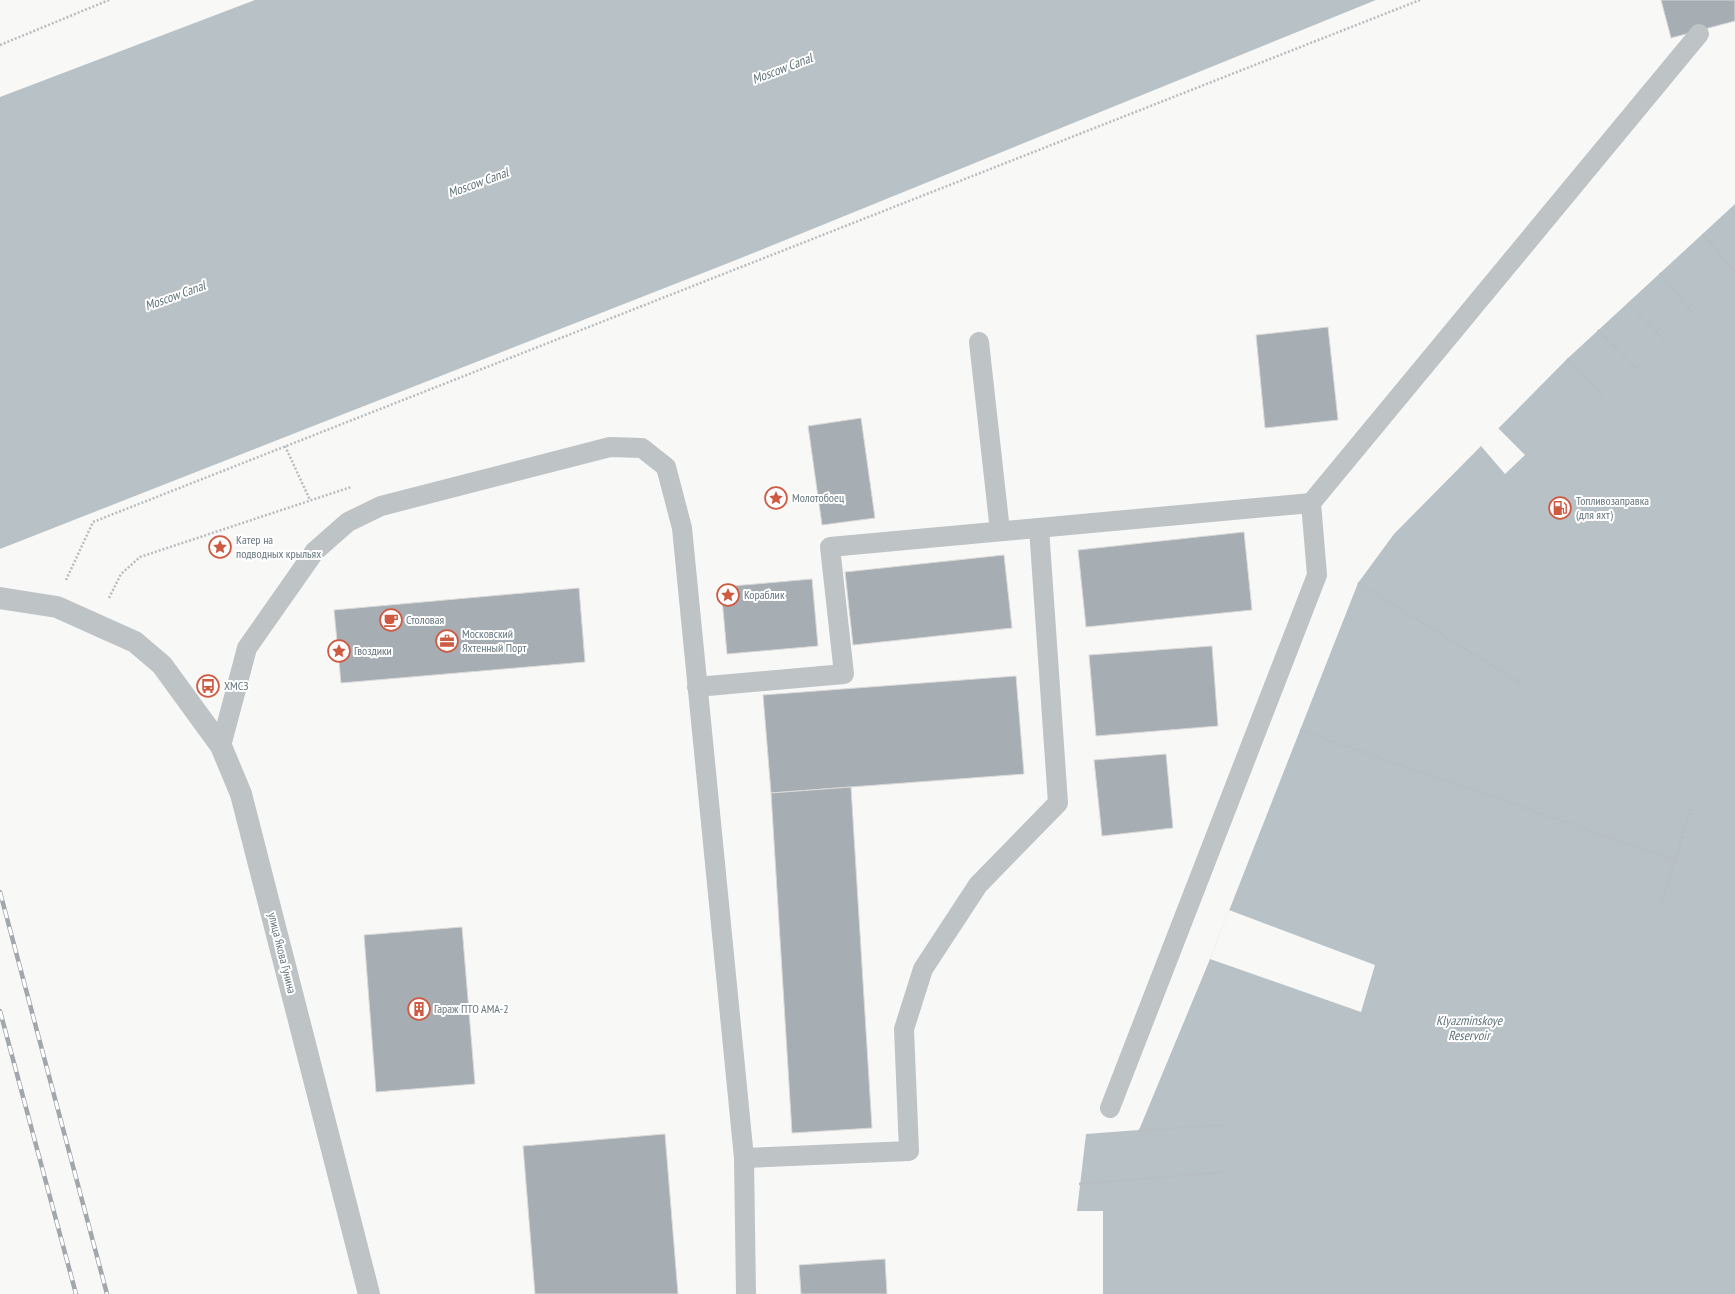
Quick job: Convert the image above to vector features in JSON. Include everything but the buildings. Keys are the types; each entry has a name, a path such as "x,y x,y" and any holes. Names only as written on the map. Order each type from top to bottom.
{"street":[{"name":"улица Якова Гунина","path":"0,598 57,607 135,642 162,665 221,746 241,794 369,1294"}],"lane":[{"path":"1110,1108 1317,575 1311,503 1698,34"},
{"path":"979,342 1000,531"},
{"path":"221,746 246,648 315,551 348,522 381,506 610,447 642,448 666,467 682,528 744,1158 746,1294"},
{"path":"697,687 844,674 830,547 1311,503"},
{"path":"744,1158 909,1151 904,1030 923,970 978,886 1058,803 1039,528"}],"path":[{"path":"0,45 109,0"},
{"path":"66,581 93,522 1420,0"},
{"path":"1703,234 1735,273"},
{"path":"1660,273 1693,313"},
{"path":"1628,303 1664,340"},
{"path":"1598,330 1639,371"},
{"path":"1567,359 1602,395"},
{"path":"285,446 310,500"},
{"path":"106,604 121,574 140,557 361,484 381,506"},
{"path":"1358,583 1522,684"},
{"path":"1300,730 1675,860"},
{"path":"1662,903 1691,807"},
{"path":"1139,1130 1228,1125"},
{"path":"1079,1184 1228,1172"}],"water":[{"name":"Moscow Canal","path":"255,0 1376,0 736,260 0,549 0,97"},
{"name":"Klyazminskoye Reservoir","path":"1735,204 1735,1294 1103,1294 1103,1211 1077,1211 1086,1134 1139,1130 1210,959 1358,583 1394,534 1567,359"}],"pier":[{"path":"1498,428 1525,455 1505,474 1481,446"},
{"path":"1229,910 1375,965 1361,1012 1210,959"}],"railway":[{"path":"0,892 107,1294"},
{"path":"0,1011 76,1294"}],"place":[{"name":"Молотобоец","path":"776,498"},
{"name":"Топливозаправка (для яхт)","path":"1560,508"},
{"name":"Катер на подводных крыльях","path":"220,547"},
{"name":"Кораблик","path":"728,595"},
{"name":"Столовая","path":"391,620"},
{"name":"Московский Яхтенный Порт","path":"447,641"},
{"name":"Гвоздики","path":"339,651"},
{"name":"ХМСЗ","path":"208,686"},
{"name":"Гараж ПТО АМА-2","path":"419,1009"}]}
